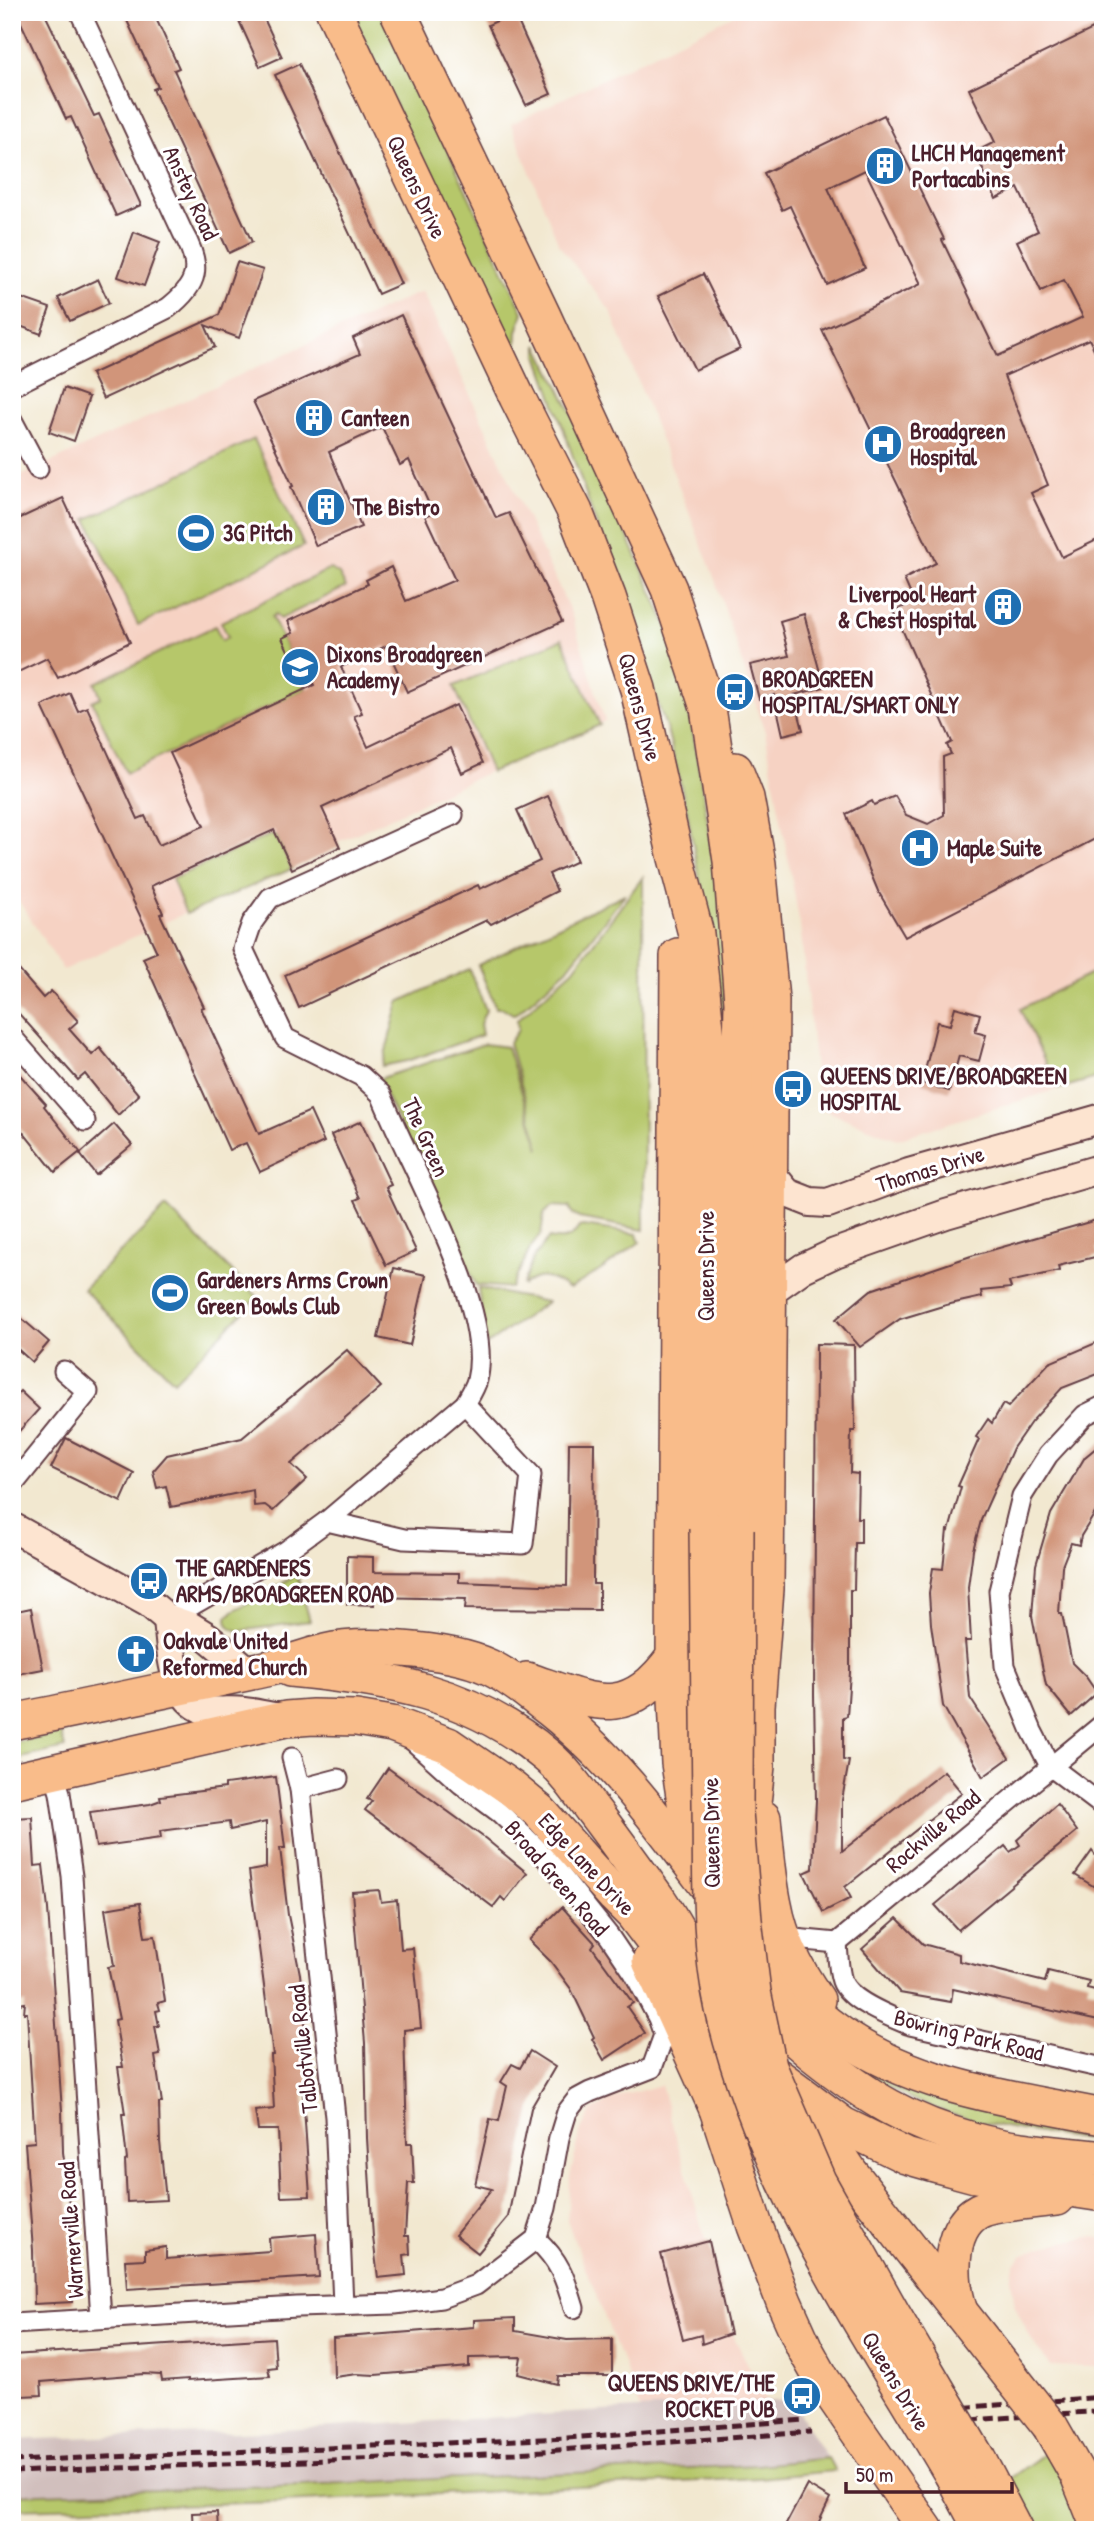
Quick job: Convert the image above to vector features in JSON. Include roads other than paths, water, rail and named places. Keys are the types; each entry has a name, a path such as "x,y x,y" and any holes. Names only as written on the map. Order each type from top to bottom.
{"highway":[{"name":"Queens Drive","path":"334,12 579,524 608,597 638,689 696,934 707,1038 721,1529 735,1812 753,1992 769,2067 818,2180 892,2313 966,2468 982,2530"},
{"name":"Queens Drive","path":"398,12 669,589 708,708 731,861 742,1002 735,1339 721,1529"},
{"path":"624,1905 650,1918 698,1910 733,1888 746,1864 757,1766 757,1706 766,1589 771,1000 758,864 746,798 708,708"},
{"path":"676,858 679,1008 674,1363 674,1657 679,1763 696,1872 698,1910 692,1956 755,2035 851,2084 888,2108 926,2126 979,2142 1103,2159"},
{"path":"674,1614 682,1633 694,1644 713,1648 729,1648 743,1643 764,1620"},
{"path":"12,1722 259,1669 327,1651 359,1648 433,1653 491,1667 602,1703 635,1696 660,1676 674,1657"},
{"path":"491,1667 582,1735 646,1808 696,1872"},
{"path":"259,1669 328,1673 404,1685 436,1693 480,1711 514,1731 548,1757 698,1910 731,1971 755,2035"},
{"name":"Edge Lane Drive","path":"12,1781 286,1719 356,1718 392,1724 448,1745 511,1787 540,1812 624,1905 708,2013 755,2035 796,2092 842,2125 906,2156 975,2175 1099,2194"},
{"path":"740,2174 737,2123 740,2079 755,2035 774,1907 757,1766"},
{"path":"746,1864 770,1945"},
{"path":"624,1905 717,2109 752,2217 784,2302 817,2371 921,2526"},
{"path":"698,1910 770,1945 803,1981 836,2031"},
{"path":"705,1973 717,2109"},
{"path":"755,2035 794,2016 808,2017 879,2058 924,2077 963,2088 1103,2117"},
{"path":"796,2092 850,2172 1050,2426 1079,2475 1101,2530"},
{"path":"752,2217 756,2195 764,2181 775,2170 789,2163 818,2160 850,2172"},
{"path":"960,2309 953,2288 954,2257 961,2231 970,2219 984,2209 1099,2194"},
{"name":"Queens Drive","path":"966,2468 1015,2530"}],"street":[{"name":"Anstey Road","path":"12,386 168,308 188,291 195,269 194,252 80,12"},
{"path":"12,420 38,469"},
{"name":"The Green","path":"168,1619 286,1551 327,1521 465,1404 477,1382 480,1355 466,1287 381,1094 361,1076 285,1038 243,949 252,923 270,898 453,815"},
{"path":"12,1037 85,1121"},
{"name":"Thomas Drive","path":"768,1170 787,1193 810,1202 828,1203 909,1173 1103,1118"},
{"path":"769,1292 803,1268 835,1253 946,1214 1103,1168"},
{"path":"12,1486 88,1392 64,1371"},
{"path":"327,1521 404,1539 523,1544 530,1475 465,1404"},
{"path":"1103,1406 1085,1415 1048,1455 1022,1496 999,1591 1005,1667 1050,1766 1103,1806"},
{"path":"12,1527 149,1603 168,1619 191,1627 259,1669"},
{"path":"168,1619 171,1653 180,1686 193,1703 206,1710 243,1712 286,1719"},
{"name":"Broad Green Road","path":"392,1724 461,1784 500,1813 550,1862 609,1936 634,1973 664,2035 652,2068 590,2092 578,2099 567,2112 558,2138 546,2208 536,2239"},
{"name":"Rockville Road","path":"837,1943 1103,1724"},
{"name":"Talbotville Road","path":"292,1758 300,1789 335,2117 343,2305"},
{"name":"Warnerville Road","path":"54,1773 60,1793 72,1877 101,2318 395,2304 441,2298 476,2285 536,2239"},
{"path":"300,1789 338,1779"},
{"path":"770,1945 837,1943"},
{"name":"Bowring Park Road","path":"837,1943 843,1984 859,1999 884,2014 910,2025 1103,2068"},
{"path":"536,2239 552,2254 567,2285 574,2308"},
{"path":"12,2324 101,2318"}],"railway":[{"path":"904,2412 1103,2397"},
{"path":"911,2424 1103,2411"},
{"path":"12,2461 567,2438 803,2420"},
{"path":"12,2472 516,2453 811,2432"}],"place":[{"name":"LHCH Management Portacabins","path":"885,166"},
{"name":"Canteen","path":"314,418"},
{"name":"Broadgreen Hospital","path":"883,444"},
{"name":"The Bistro","path":"326,507"},
{"name":"3G Pitch","path":"196,533"},
{"name":"Liverpool Heart & Chest Hospital","path":"1003,607"},
{"name":"Dixons Broadgreen Academy","path":"300,667"},
{"name":"BROADGREEN HOSPITAL/SMART ONLY","path":"735,692"},
{"name":"Maple Suite","path":"920,848"},
{"name":"QUEENS DRIVE/BROADGREEN HOSPITAL","path":"793,1089"},
{"name":"Gardeners Arms Crown Green Bowls Club","path":"170,1293"},
{"name":"THE GARDENERS ARMS/BROADGREEN ROAD","path":"149,1581"},
{"name":"Oakvale United Reformed Church","path":"136,1654"},
{"name":"QUEENS DRIVE/THE ROCKET PUB","path":"802,2396"}]}
